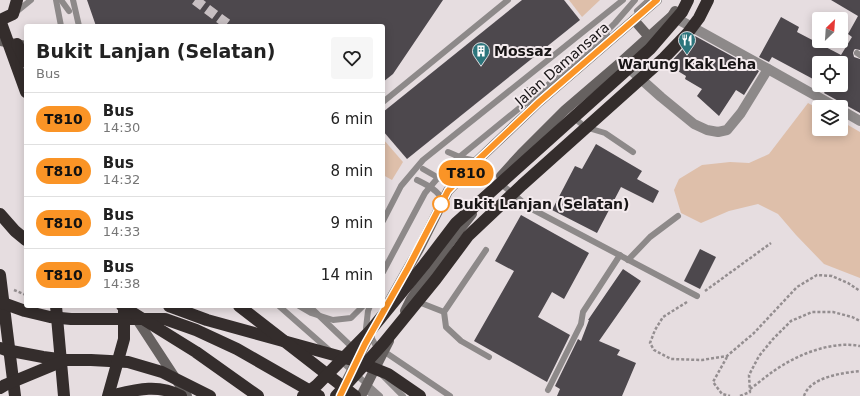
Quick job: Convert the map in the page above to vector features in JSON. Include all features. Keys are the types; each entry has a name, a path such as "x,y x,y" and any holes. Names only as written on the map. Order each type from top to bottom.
{"highway":[{"path":"17,0 13,14 0,20 24,86"},
{"path":"303,396 318,385 370,331 456,223 650,49 682,12 688,0"},
{"path":"336,396 383,344 436,280 468,236 522,185 664,58 687,34 708,0"},
{"path":"0,214 15,231 24,238"},
{"path":"0,222 24,236"},
{"path":"0,275 15,396"},
{"path":"0,302 25,311 50,317 165,319 196,330 237,349 319,396"},
{"path":"56,308 64,396"},
{"path":"123,308 124,339 109,396 133,390 154,388 172,391 182,396"},
{"path":"126,308 196,352 258,396"},
{"path":"174,308 207,320 356,361 388,374 420,396"},
{"path":"242,308 360,394"},
{"path":"0,348 66,360 128,362 162,372 210,396"},
{"path":"0,388 11,382 66,360"}],"street":[{"name":"Jalan Damansara","path":"340,396 365,344 404,275 448,191 528,112 657,0"},
{"path":"360,394 412,299 450,242 497,181 521,154 565,110 672,16 683,0"},
{"path":"672,16 823,100"},
{"path":"634,20 649,37"},
{"path":"0,41 22,45"},
{"path":"621,62 694,124 707,130 718,132 727,130 741,113 768,69"},
{"path":"848,114 860,121"},
{"path":"129,308 187,396"}],"lane":[{"path":"13,14 31,0"},
{"path":"56,0 61,24"},
{"path":"61,0 69,11"},
{"path":"73,0 79,24"},
{"path":"385,100 508,0"},
{"path":"385,217 401,186 424,160 622,0"},
{"path":"385,268 425,192 447,167 627,21 649,0"},
{"path":"579,60 634,2"},
{"path":"599,31 610,41"},
{"path":"528,90 528,112"},
{"path":"565,110 585,126 604,133 633,152"},
{"path":"448,152 462,158 477,161"},
{"path":"423,169 444,181 455,184"},
{"path":"417,180 436,190 443,201"},
{"path":"497,181 530,208 697,296"},
{"path":"628,260 650,237 678,216"},
{"path":"486,250 444,312 446,327 461,341 489,358"},
{"path":"548,390 581,324 583,312 620,255"},
{"path":"412,299 444,312"},
{"path":"281,308 380,396"},
{"path":"302,308 311,313 333,320 351,318 360,308"},
{"path":"311,308 403,396"},
{"path":"369,308 366,328 376,346 450,396"},
{"path":"360,394 374,396"}],"path":[{"path":"727,356 702,360 671,359 654,350 650,343 655,330 663,317 697,296 771,243"},
{"path":"730,396 722,394 713,382 727,356 754,333 797,287 817,275 832,276 848,283 860,291"},
{"path":"750,390 749,375 759,356 772,339 791,321 812,312 833,312 852,317 860,321"},
{"path":"740,396 750,392 750,390 783,365 808,352 833,346 860,346"},
{"path":"804,396 806,390 816,381 832,376 860,371"}],"shaded area":[{"path":"569,0 600,0 582,17"},
{"path":"808,103 812,105 812,136 848,136 848,125 860,132 860,278 824,264 778,214 758,204 729,211 701,223 681,213 674,190 679,179 702,165 730,162 749,163 769,154"},
{"path":"385,141 403,162 392,180 385,176"}],"building":[{"path":"87,0 443,0 393,74 385,80 385,24 95,24"},
{"name":"Mossaz","path":"522,0 564,0 580,20 407,159 385,133 385,110"},
{"path":"831,0 860,0 860,50 855,49 853,53 854,57 860,59 860,113 848,106 848,100 837,100 824,93 848,92 848,56 812,56 812,78 772,57 769,62 759,57 781,17 799,27 797,32 812,40 812,48 828,48 841,55 845,48 848,48 848,44 852,37 848,34 858,16"},
{"path":"695,36 759,71 744,95 736,90 719,116 697,96 702,89 685,79 686,76 668,65"},
{"path":"596,144 642,171 637,179 659,191 653,203 621,187 597,233 552,210 575,166 582,169"},
{"path":"521,215 589,253 564,299 552,292 538,317 570,335 547,382 474,341 514,271 495,261"},
{"path":"700,249 716,257 700,289 684,281"},
{"path":"623,269 641,281 599,341 620,350 617,355 636,363 622,396 557,396 560,389 555,386 578,339 581,341 588,320"}],"tunnel":[{"path":"195,0 227,24"}],"bus line":[{"name":"T810","path":"340,396 365,344 419,249 448,191 539,102 657,0"}],"place":[{"name":"Warung Kak Leha","path":"687,55"},
{"name":"Mossaz","path":"481,66"},
{"name":"Bukit Lanjan (Selatan)","path":"441,204"}]}
